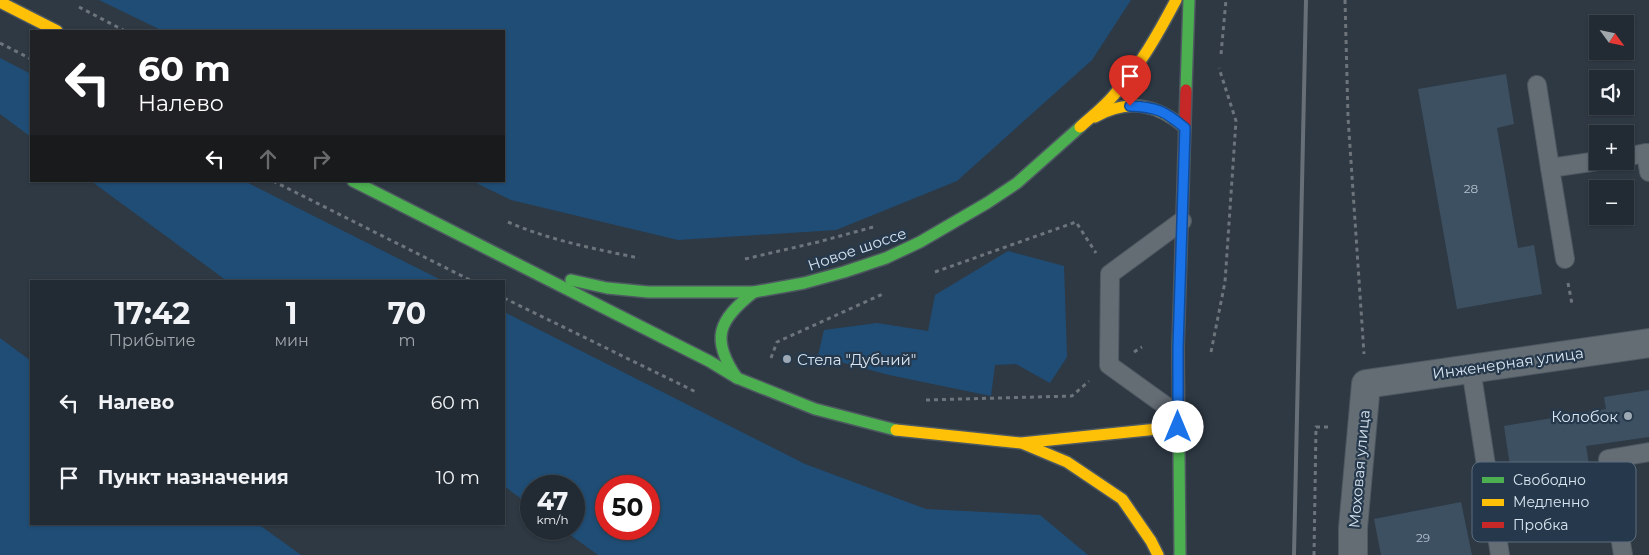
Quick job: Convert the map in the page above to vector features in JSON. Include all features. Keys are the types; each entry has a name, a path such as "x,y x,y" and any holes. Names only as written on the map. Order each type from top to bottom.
{"main road":[{"name":"Новое шоссе","path":"510,260 575,282 607,288 648,292 754,292 804,283 886,258 920,242 988,203 1017,183 1086,123 1113,97 1131,75 1151,46 1176,0"},
{"path":"1180,555 1177,420 1178,348 1189,0"},
{"path":"0,2 55,30"},
{"path":"1086,123 1104,110 1130,106 1150,107 1164,112 1185,128"},
{"name":"Новое шоссе","path":"355,182 709,361 737,378 815,409 896,430 1020,443 1177,420"},
{"path":"737,378 726,362 720,343 726,320 742,301 754,292"},
{"name":"Новое шоссе","path":"1020,443 1067,462 1122,499 1151,541 1158,555"}],"street":[{"name":"Инженерная улица","path":"1366,384 1649,343"},
{"name":"Моховая улица","path":"1353,555 1353,528 1366,384"}],"lane":[{"path":"1537,85 1564,259"},
{"path":"1634,155 1648,153 1649,172"},
{"path":"1550,168 1589,162"},
{"path":"1177,420 1109,365 1110,274 1182,221"},
{"path":"1471,368 1486,462"},
{"path":"1608,462 1608,459 1649,452"},
{"path":"1498,542 1500,555"},
{"path":"1621,542 1623,555"}],"path":[{"path":"1220,58 1226,0"},
{"path":"1345,0 1348,117 1366,384"},
{"path":"74,4 123,30"},
{"path":"0,43 30,58"},
{"path":"1219,68 1236,121 1225,282"},
{"path":"275,182 470,280"},
{"path":"501,219 527,230 588,247 643,259"},
{"path":"928,274 1076,222 1110,274"},
{"path":"736,259 745,259 818,242 879,225"},
{"path":"768,365 778,342 893,290"},
{"path":"1314,555 1316,426 1336,427"}],"shaded area":[{"path":"99,0 1131,0 1092,60 957,181 836,230 678,240 511,200 474,182 505,182 505,30 161,30"},
{"path":"0,58 30,73 30,136 0,114"},
{"path":"92,182 246,182 441,280 226,280"},
{"path":"1008,251 1064,266 1067,357 1050,383 1016,364 995,365 991,396 889,375 818,356 824,330 877,323 928,331 935,295"},
{"path":"505,313 805,464 926,509 1040,515 1088,555 598,555 577,540 585,540 585,475 520,475 520,498 505,487"},
{"path":"0,338 30,360 30,525 259,525 301,555 0,555"}],"building":[{"path":"1506,74 1514,124 1497,128 1518,248 1534,245 1542,294 1457,309 1418,89"},
{"path":"1649,390 1649,437 1586,446 1589,462 1509,462 1504,426 1606,409 1604,397"},
{"path":"1461,502 1472,555 1381,555 1374,519"}],"railway":[{"path":"1294,555 1306,0"}],"traffic: fast":[{"path":"1186,90 1189,0"},
{"path":"571,280 607,288 648,292 754,292 804,283 844,272 886,258 920,242 987,203 1017,183 1080,127"},
{"path":"355,182 709,361 737,378 815,409 896,430"},
{"path":"1180,555 1178,348 1181,253"},
{"path":"737,378 723,352 722,331 732,312 754,292"}],"traffic: slow":[{"path":"1080,127 1102,108 1132,73 1176,0"},
{"path":"0,2 55,30"},
{"path":"1095,117 1119,107 1142,106 1164,113 1185,128"},
{"path":"896,430 1021,443 1177,427"},
{"path":"1024,444 1067,462 1122,499 1151,541 1158,555"}],"traffic: jam":[{"path":"1181,253 1186,90"}],"place":[{"name":"Стела \"Дубний\"","path":"787,359"},
{"name":"Колобок","path":"1628,416"}],"route":[{"path":"1130,106 1150,107 1164,112 1185,128 1178,348 1178,427"}]}
